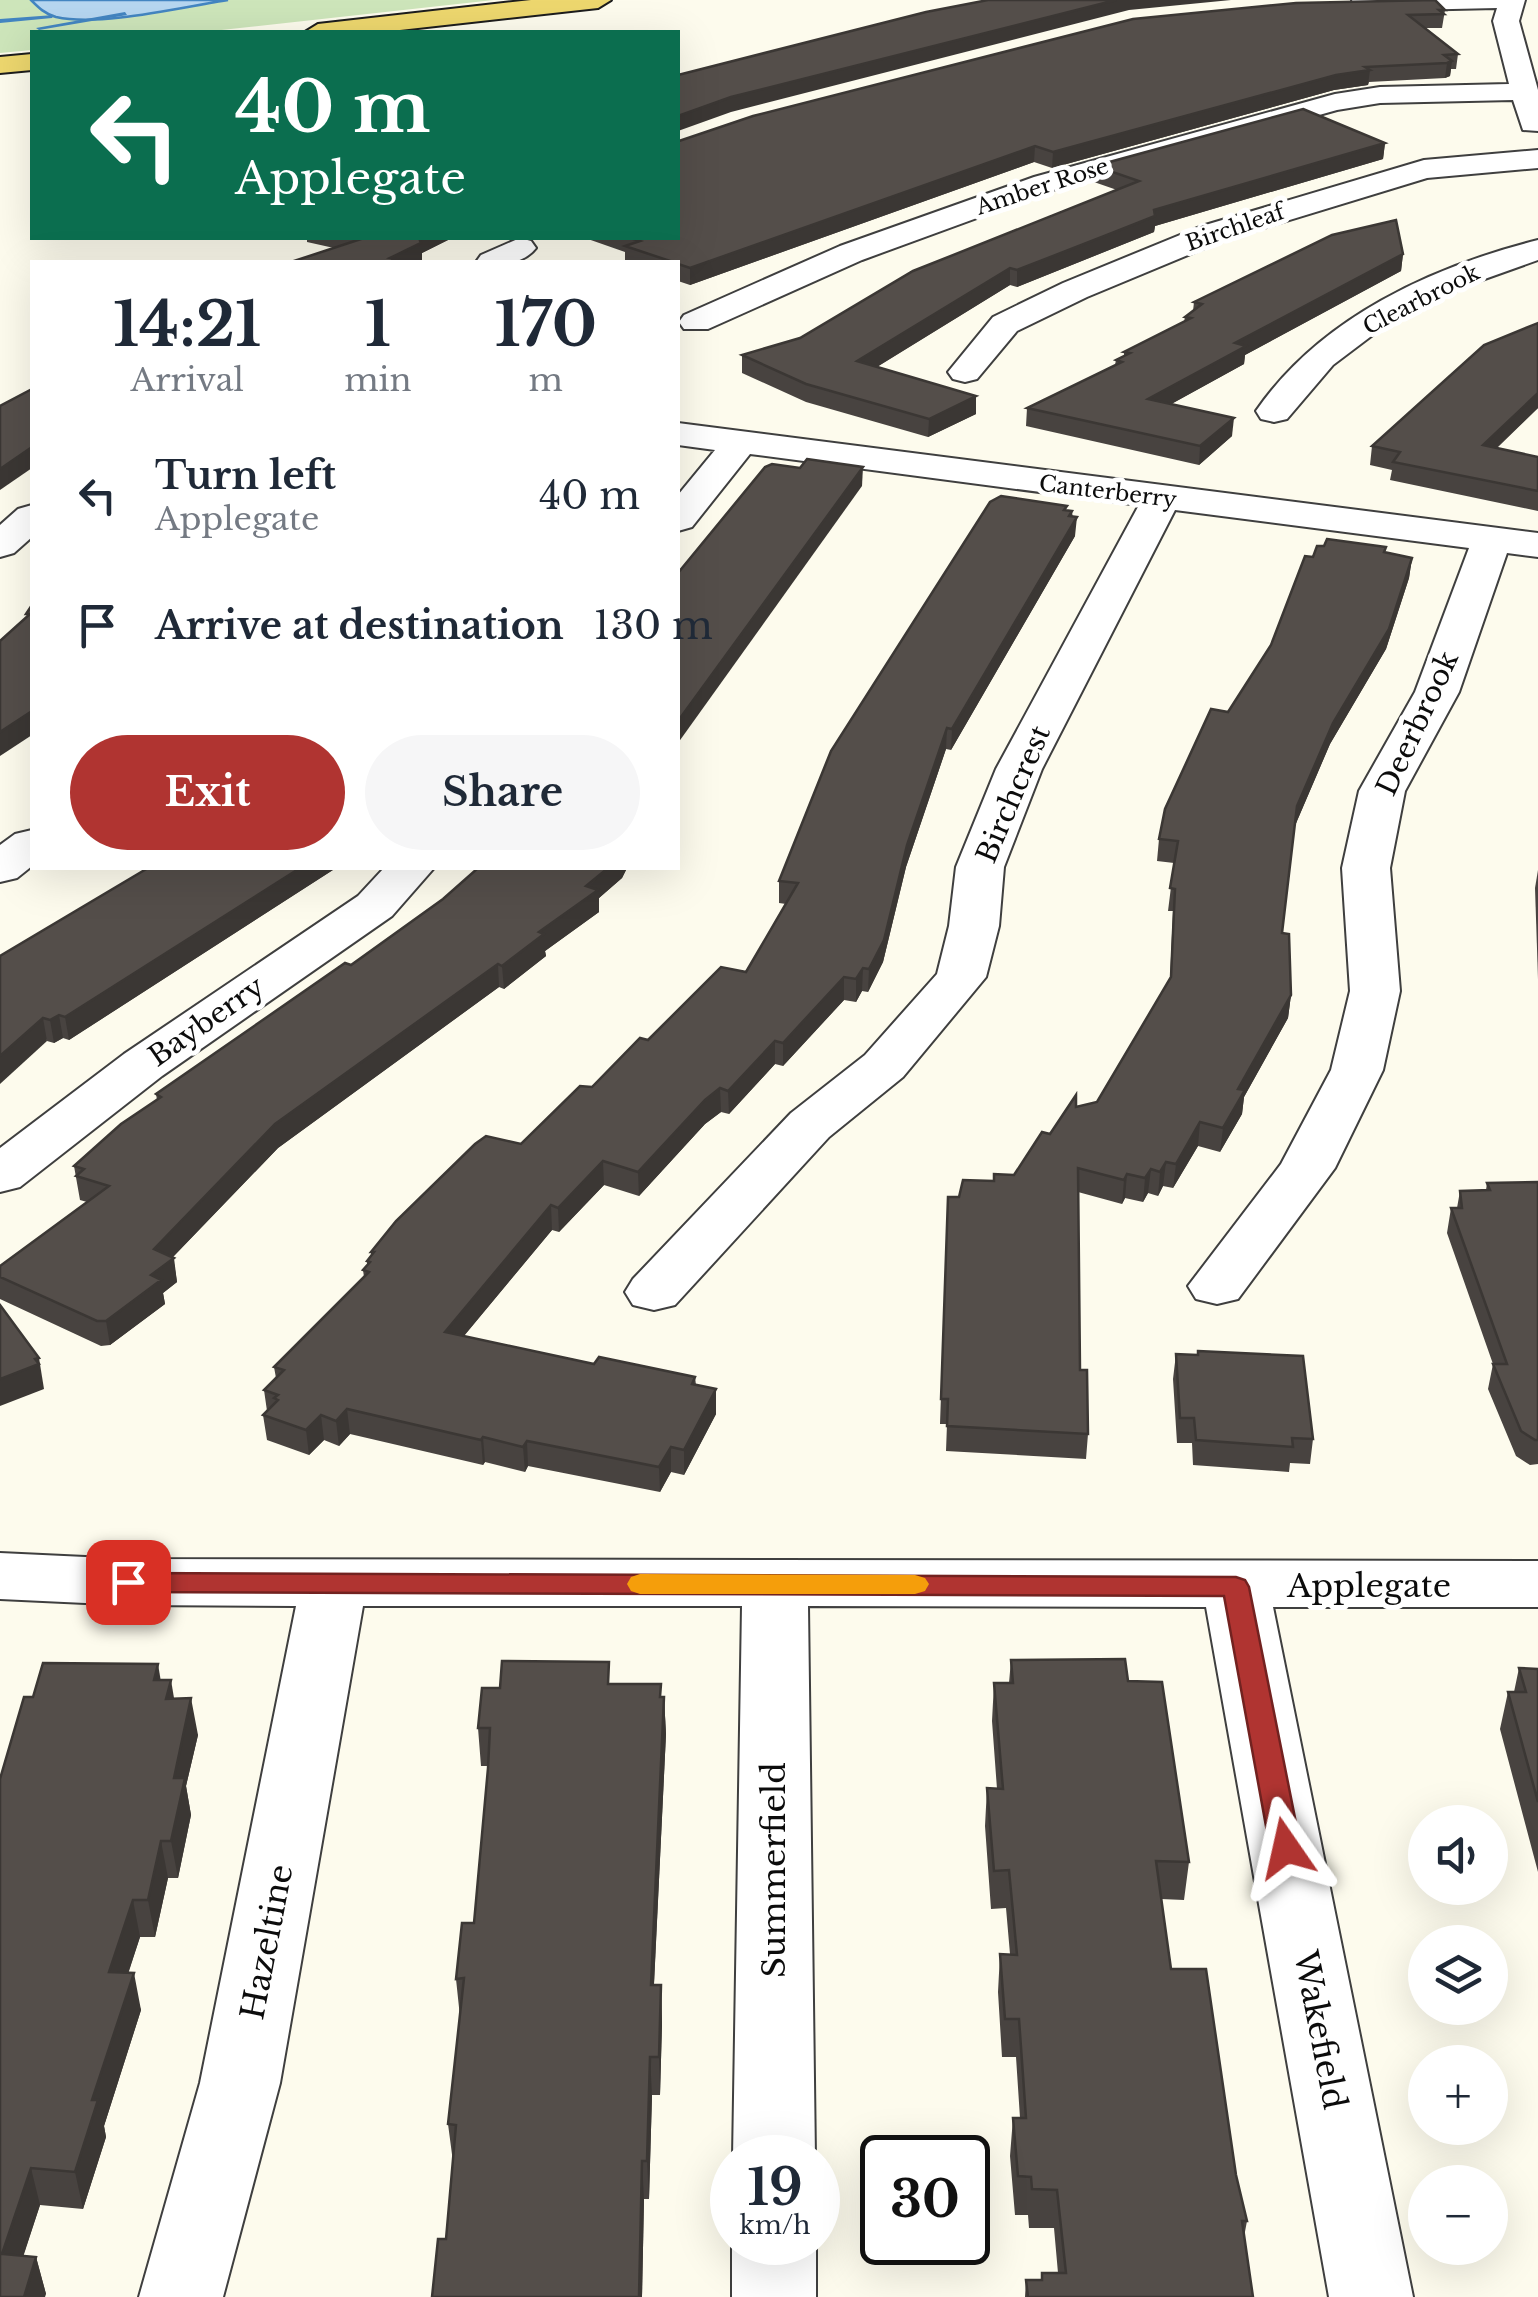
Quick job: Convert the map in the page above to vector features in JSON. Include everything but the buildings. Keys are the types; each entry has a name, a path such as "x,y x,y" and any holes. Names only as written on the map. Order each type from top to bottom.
{"main road":[{"path":"336,30 598,0"},
{"path":"0,65 30,62"}],"street":[{"path":"1330,4 1511,0 1506,21 1525,44 1522,92 1538,137"},
{"name":"Amber Rose","path":"696,322 851,252 1045,182 1205,137 1335,102 1380,95 1522,92"},
{"name":"Birchleaf","path":"965,372 1005,324 1075,290 1213,233 1424,169 1538,159"},
{"name":"Clearbrook","path":"1274,410 1324,355 1375,320 1496,261 1538,250"},
{"name":"Canterberry","path":"680,434 1515,543"},
{"path":"680,517 739,444"},
{"name":"Birchcrest","path":"654,1292 810,1125 884,1066 961,977 974,926 980,867 1019,769 1162,498"},
{"path":"0,545 30,519"},
{"name":"Deerbrook","path":"1217,1286 1307,1168 1357,1070 1375,991 1366,868 1382,791 1515,543"},
{"path":"0,868 30,846"},
{"name":"Bayberry","path":"0,1175 143,1064 375,906 408,870"},
{"name":"Applegate","path":"0,1576 128,1582 1236,1587 1538,1584"},
{"name":"Hazeltine","path":"181,2297 240,2082 334,1583"},
{"name":"Summerfield","path":"774,2135 775,1584"},
{"name":"Wakefield","path":"1236,1587 1371,2297"},
{"path":"774,2265 774,2297"}],"green space":[{"path":"0,0 494,0 221,30 30,30 30,50 0,53"}],"water":[{"path":"31,0 228,0 95,20 56,17"}],"waterway":[{"path":"39,28 125,14"},
{"path":"0,21 52,16"}],"slow traffic":[{"path":"640,1584 915,1584"}],"route":[{"path":"128,1582 1236,1587 1286,1848"}]}
